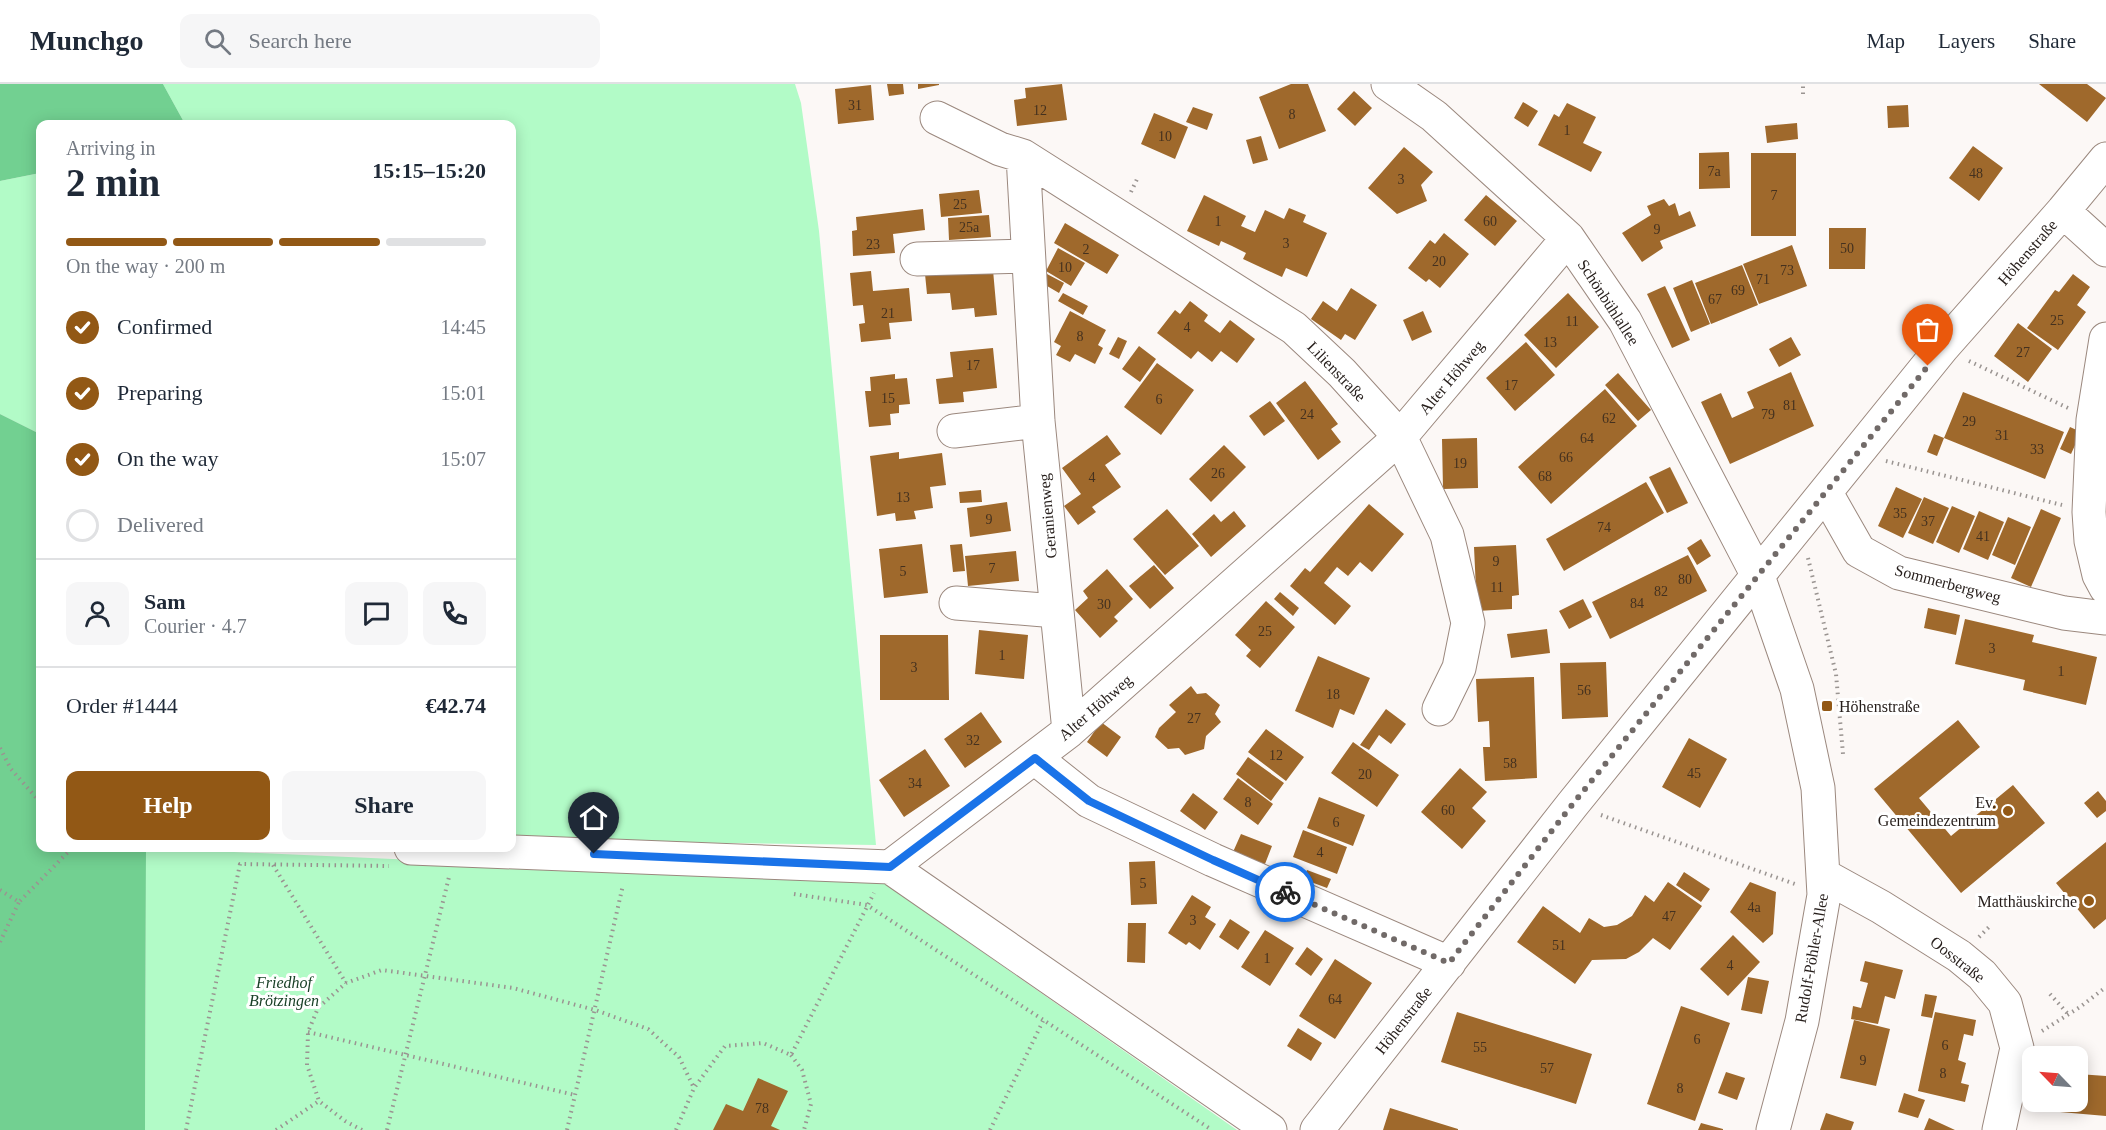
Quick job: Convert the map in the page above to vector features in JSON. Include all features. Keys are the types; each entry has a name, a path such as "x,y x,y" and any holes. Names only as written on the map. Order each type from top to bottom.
{"street":[{"name":"Schönbühlallee","path":"1388,84 1434,116 1568,238 1625,321 1758,576"},
{"path":"937,118 999,149 1023,156"},
{"name":"Geranienweg","path":"1023,156 1038,421 1069,731"},
{"name":"Lilienstraße","path":"1023,156 1294,328 1342,374 1400,437 1447,535 1468,623 1459,668 1439,709"},
{"name":"Höhenstraße","path":"1317,1130 1572,805 1827,493 1942,348 2106,159"},
{"path":"2063,211 2106,250"},
{"name":"Alter Höhweg","path":"890,867 1069,731 1400,437 1568,238"},
{"path":"917,259 1028,256"},
{"path":"2106,339 2093,420 2089,512 2091,541 2099,575 2106,588"},
{"path":"954,431 1038,421"},
{"name":"Sommerbergweg","path":"1827,493 1859,551 1899,573 2064,613 2106,618"},
{"name":"Rudolf-Pöhler-Allee","path":"1758,576 1797,689 1818,788 1824,895 1802,1021 1773,1130"},
{"path":"956,603 1056,611"},
{"path":"1035,758 1089,801 1213,860 1449,963"},
{"path":"402,857 890,867 1270,1130"},
{"name":"Oosstraße","path":"1823,875 1881,906 1959,956 1982,975 2006,1003 2017,1048 1999,1130"}],"path":[{"path":"1803,84 1803,94"},
{"path":"1942,348 2093,420"},
{"path":"1857,454 2089,512"},
{"path":"1800,524 1836,674 1843,754"},
{"path":"0,748 11,769 36,797"},
{"path":"1572,805 1773,876"},
{"path":"0,942 18,902 68,852"},
{"path":"186,1130 240,864 273,865 402,857"},
{"path":"273,865 346,983"},
{"path":"387,1130 452,867"},
{"path":"791,1055 867,905 890,867"},
{"path":"567,1130 623,881"},
{"path":"0,890 18,902"},
{"path":"787,893 867,905 1212,1130"},
{"path":"362,1130 345,1121 319,1101 307,1065 308,1032 318,1008 346,983 382,970 513,988 595,1010 648,1029 679,1058 694,1088"},
{"path":"2050,994 2068,1014 2106,987"},
{"path":"990,1130 1043,1021"},
{"path":"308,1032 575,1095"},
{"path":"676,1130 694,1088 725,1046 763,1043 791,1055 802,1070 811,1104 804,1130"},
{"path":"276,1130 319,1101"}],"green space":[{"path":"0,84 163,84 183,120 36,120 36,174 0,181"},
{"path":"163,84 795,84 801,103 819,231 876,845 516,840 516,120 183,120"},
{"path":"36,174 36,432 0,414 0,181"},
{"path":"0,414 36,432 36,852 146,852 145,1130 0,1130"},
{"name":"Friedhof Brötzingen","path":"146,852 235,852 881,881 1237,1130 145,1130"}],"building":[{"path":"887,84 903,84 904,94 889,96"},
{"path":"918,84 939,84 939,85 918,89"},
{"path":"1062,84 1067,120 1017,126 1014,100 1026,98 1025,88"},
{"path":"1291,84 1308,84 1326,131 1279,149 1259,97"},
{"path":"2039,84 2087,84 2106,98 2087,122"},
{"path":"871,85 874,120 838,124 835,89"},
{"path":"1354,91 1372,108 1355,126 1337,109"},
{"path":"1523,102 1538,111 1528,127 1514,118"},
{"path":"1567,103 1596,117 1583,143 1602,152 1591,172 1538,145 1554,114 1559,117"},
{"path":"1908,105 1909,127 1888,128 1887,106"},
{"path":"1193,107 1213,114 1207,130 1186,122"},
{"path":"1154,113 1188,127 1175,159 1141,144"},
{"path":"1797,123 1798,139 1767,143 1765,126"},
{"path":"1261,136 1268,160 1253,164 1246,140"},
{"path":"1973,146 2003,168 1979,201 1949,178"},
{"path":"1404,147 1433,172 1421,185 1427,201 1397,214 1368,188"},
{"path":"1729,152 1730,188 1699,189 1699,153"},
{"path":"1751,153 1796,153 1796,236 1751,236"},
{"path":"979,190 982,213 941,217 939,194"},
{"path":"1204,195 1246,216 1241,226 1255,232 1265,210 1284,219 1289,208 1306,215 1303,222 1327,233 1307,277 1286,268 1282,277 1243,259 1246,253 1232,246 1221,241 1219,246 1187,231"},
{"path":"1486,195 1517,221 1495,246 1464,220"},
{"path":"1664,199 1669,206 1675,203 1679,216 1690,211 1696,226 1660,241 1663,248 1642,262 1622,233 1651,215 1647,206"},
{"path":"923,209 925,230 893,234 895,253 853,256 852,231 857,230 856,217"},
{"path":"989,215 991,237 949,240 948,218"},
{"path":"1065,223 1119,255 1107,274 1054,243"},
{"path":"1829,228 1866,228 1865,269 1829,269"},
{"path":"1444,233 1469,254 1440,288 1429,279 1426,282 1408,268 1430,240 1435,244"},
{"path":"1792,245 1807,286 1759,304 1743,264"},
{"path":"1058,248 1085,263 1071,286 1046,271"},
{"path":"1742,265 1758,305 1711,324 1695,283"},
{"path":"993,270 997,315 975,317 974,308 952,310 950,293 927,294 925,274"},
{"path":"871,271 873,291 909,288 912,321 889,323 891,339 861,342 859,324 865,323 863,305 853,306 850,273"},
{"path":"1047,274 1064,283 1059,293 1042,283"},
{"path":"2073,274 2090,287 2077,305 2086,312 2058,350 2027,328 2055,290 2059,292"},
{"path":"1692,280 1710,324 1691,332 1673,288"},
{"path":"1665,286 1690,340 1672,348 1647,294"},
{"path":"1351,288 1377,305 1355,340 1345,334 1341,340 1311,319 1323,301 1337,311"},
{"path":"1063,293 1088,306 1083,315 1058,301"},
{"path":"1568,293 1599,327 1556,368 1524,335"},
{"path":"1190,301 1208,315 1204,321 1220,333 1230,320 1255,339 1237,363 1221,351 1212,362 1198,351 1191,359 1157,333 1175,310 1180,314"},
{"path":"1070,311 1106,330 1098,345 1103,348 1095,364 1075,354 1070,362 1056,355 1061,346 1054,342"},
{"path":"1423,311 1432,332 1412,341 1403,320"},
{"path":"2018,323 2052,349 2028,382 1994,356"},
{"path":"1118,337 1127,341 1119,359 1109,354"},
{"path":"1791,337 1801,355 1779,367 1769,349"},
{"path":"1526,342 1555,375 1515,411 1486,378"},
{"path":"1139,346 1156,359 1140,382 1122,369"},
{"path":"993,348 997,388 963,392 964,402 939,404 936,379 953,377 950,352"},
{"path":"1157,363 1194,390 1161,435 1124,407"},
{"path":"1791,372 1814,426 1730,464 1701,402 1721,393 1732,418 1754,408 1747,392"},
{"path":"1618,373 1651,410 1638,421 1605,385"},
{"path":"895,374 895,379 907,378 910,404 899,405 899,413 890,414 891,425 869,427 865,391 871,391 870,377"},
{"path":"1305,381 1338,424 1331,429 1341,442 1318,460 1276,403"},
{"path":"1605,389 1637,426 1551,504 1518,467"},
{"path":"1963,392 2064,432 2045,479 1944,438"},
{"path":"1270,401 1285,421 1264,436 1249,416"},
{"path":"2070,427 2081,432 2071,454 2060,449"},
{"path":"1934,434 1944,438 1937,456 1927,452"},
{"path":"1107,435 1121,454 1105,465 1121,487 1092,507 1096,512 1078,525 1064,506 1081,494 1062,468"},
{"path":"1477,438 1478,488 1443,489 1442,439"},
{"path":"1224,445 1246,467 1211,502 1189,479"},
{"path":"899,452 899,459 942,453 946,485 930,487 933,508 914,511 916,519 896,521 895,513 877,516 870,456"},
{"path":"1670,467 1688,503 1667,513 1649,477"},
{"path":"1646,482 1664,513 1564,571 1546,539"},
{"path":"1896,487 1922,499 1903,538 1878,526"},
{"path":"981,490 982,502 960,503 959,492"},
{"path":"1924,497 1949,508 1933,544 1908,533"},
{"path":"1007,502 1011,531 970,537 967,508"},
{"path":"1369,504 1404,534 1372,572 1360,562 1348,576 1337,567 1324,583 1351,606 1335,625 1290,586 1305,568 1310,572"},
{"path":"1952,506 1975,516 1959,553 1936,542"},
{"path":"1167,509 1199,546 1165,575 1133,539"},
{"path":"2041,509 2061,518 2031,587 2011,578"},
{"path":"1234,511 1246,526 1211,557 1192,534 1214,514 1221,522"},
{"path":"1979,511 2004,522 1988,560 1963,549"},
{"path":"2008,517 2031,527 2015,565 1992,555"},
{"path":"1701,539 1711,556 1697,565 1687,548"},
{"path":"922,544 928,593 884,598 879,549"},
{"path":"962,544 965,571 953,572 950,545"},
{"path":"1516,545 1519,595 1512,596 1512,609 1477,611 1474,547"},
{"path":"1016,551 1019,581 968,586 965,556"},
{"path":"1688,555 1707,591 1610,639 1592,602"},
{"path":"1154,565 1174,588 1150,609 1129,586"},
{"path":"1107,569 1133,599 1114,617 1118,621 1100,638 1075,610 1088,598 1083,591"},
{"path":"1280,592 1299,608 1293,616 1274,599"},
{"path":"1583,599 1592,617 1569,629 1559,611"},
{"path":"1266,601 1295,627 1260,668 1246,656 1251,650 1235,635"},
{"path":"1928,608 1960,615 1956,635 1924,628"},
{"path":"1965,619 2034,635 2032,642 2097,657 2086,705 2023,690 2025,680 1955,664"},
{"path":"1547,629 1550,653 1511,658 1507,634"},
{"path":"979,630 1028,635 1024,679 975,674"},
{"path":"880,635 948,635 949,700 880,700"},
{"path":"1318,656 1370,678 1354,715 1340,709 1333,728 1295,711"},
{"path":"1606,662 1608,717 1562,719 1560,663"},
{"path":"1534,677 1537,778 1485,781 1483,747 1490,747 1489,721 1478,722 1476,679"},
{"path":"1191,686 1197,694 1206,693 1220,705 1215,714 1221,722 1206,736 1204,749 1185,755 1179,748 1168,749 1155,737 1159,728 1176,712 1169,705"},
{"path":"1386,709 1406,724 1391,744 1379,735 1369,750 1360,745"},
{"path":"981,712 1002,742 965,768 944,739"},
{"name":"Ev. Gemeindezentrum","path":"1958,720 1980,747 1919,798 1951,836 2013,785 2045,823 1961,893 1874,789"},
{"path":"1101,722 1121,737 1107,757 1087,742"},
{"path":"1266,729 1304,757 1286,781 1248,752"},
{"path":"1689,738 1727,759 1700,808 1662,787"},
{"path":"1353,742 1399,775 1377,807 1331,773"},
{"path":"925,749 950,786 904,817 879,780"},
{"path":"1248,757 1284,783 1271,801 1236,774"},
{"path":"1460,768 1487,792 1472,808 1486,821 1462,849 1421,812"},
{"path":"1238,778 1273,804 1258,825 1223,799"},
{"path":"2098,791 2106,801 2106,811 2097,818 2084,803"},
{"path":"1193,793 1218,812 1205,830 1180,811"},
{"path":"1319,797 1365,815 1353,846 1307,828"},
{"path":"1303,830 1347,847 1337,874 1293,857"},
{"path":"1241,834 1272,846 1265,864 1233,852"},
{"name":"Matthäuskirche","path":"2106,842 2106,919 2094,929 2056,883"},
{"path":"1155,861 1157,904 1131,905 1129,862"},
{"path":"1307,870 1331,879 1327,888 1303,879"},
{"path":"1684,872 1710,889 1701,902 1676,885"},
{"path":"1668,882 1702,906 1670,950 1653,938 1639,952 1626,959 1592,960 1575,984 1517,942 1543,906 1580,933 1589,918 1604,927 1617,925 1632,916 1645,895 1654,902"},
{"path":"1750,882 1776,892 1773,934 1763,943 1730,912"},
{"path":"1192,895 1211,907 1205,917 1216,924 1200,950 1189,942 1186,945 1168,933"},
{"path":"1230,919 1250,932 1238,950 1219,937"},
{"path":"1128,923 1146,923 1145,963 1127,962"},
{"path":"1265,930 1294,948 1270,986 1241,967"},
{"path":"1733,935 1760,962 1728,996 1700,969"},
{"path":"1307,947 1323,959 1311,976 1295,964"},
{"path":"1335,959 1372,983 1335,1039 1299,1016"},
{"path":"1865,961 1903,970 1895,999 1885,996 1878,1024 1851,1019 1853,1006 1861,1008 1868,983 1860,981"},
{"path":"1748,977 1769,981 1762,1014 1741,1010"},
{"path":"1925,994 1937,996 1932,1018 1921,1016"},
{"path":"1681,1006 1730,1023 1695,1121 1647,1104"},
{"path":"1457,1012 1592,1054 1576,1104 1441,1062"},
{"path":"1935,1012 1976,1020 1973,1036 1964,1034 1958,1060 1966,1063 1961,1083 1969,1085 1965,1102 1918,1091"},
{"path":"1854,1020 1890,1029 1876,1086 1840,1078"},
{"path":"1298,1028 1322,1043 1311,1061 1287,1046"},
{"path":"1726,1072 1745,1078 1737,1100 1718,1093"},
{"path":"2088,1075 2106,1076 2106,1116 2060,1112 2088,1112"},
{"path":"758,1078 788,1091 771,1126 780,1130 713,1130 726,1104 743,1111"},
{"path":"1904,1093 1925,1100 1918,1118 1898,1112"},
{"path":"1390,1108 1458,1129 1458,1130 1383,1130"},
{"path":"1826,1113 1854,1122 1851,1130 1820,1130"},
{"path":"1929,1118 1955,1130 1924,1130"},
{"path":"1701,1123 1723,1129 1723,1130 1698,1130"}],"way so far":[{"path":"1285,892 1449,963 1572,805 1928,366"}],"place":[{"name":"Höhenstraße","path":"1827,706"},
{"name":"Ev. Gemeindezentrum","path":"2008,811"},
{"name":"Matthäuskirche","path":"2089,901"}],"route":[{"path":"594,854 890,867 1035,758 1089,801 1285,892"}]}
